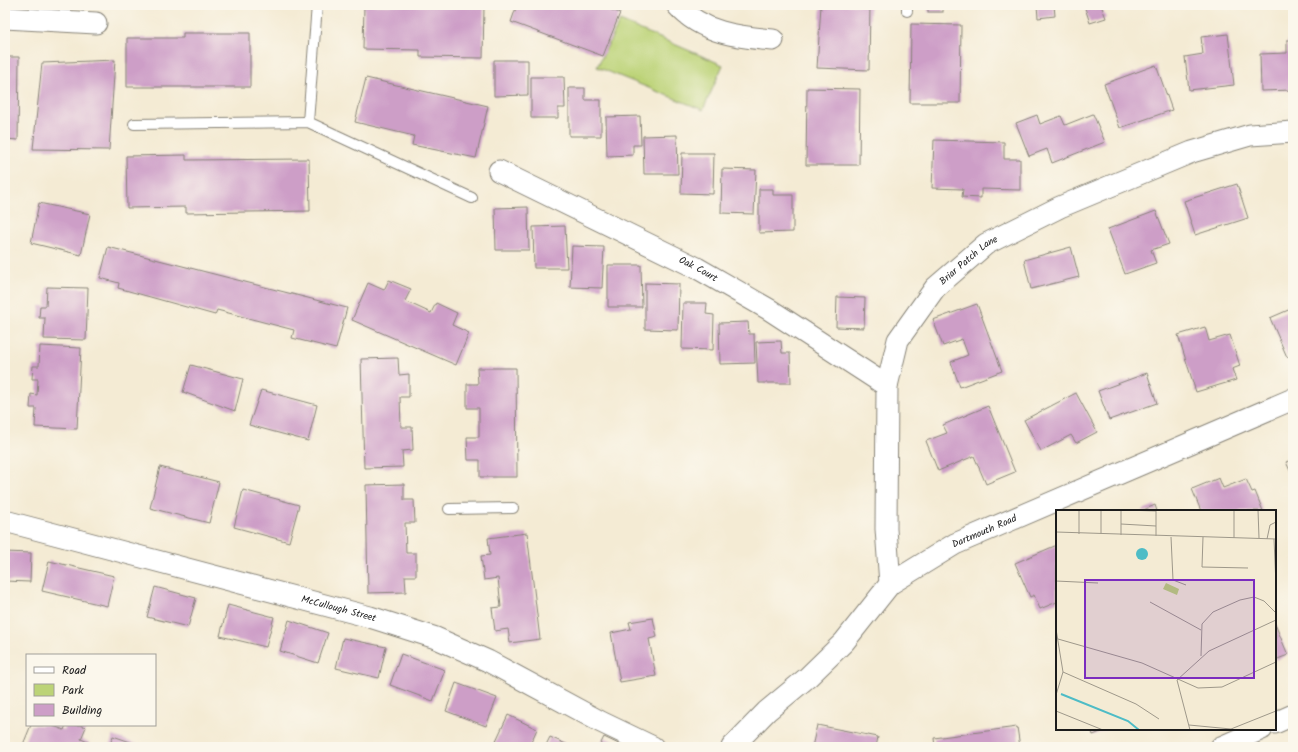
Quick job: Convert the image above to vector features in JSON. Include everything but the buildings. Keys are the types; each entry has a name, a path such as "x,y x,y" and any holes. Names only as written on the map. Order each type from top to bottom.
{"street":[{"path":"677,5 686,16 712,30 738,38 773,40"},
{"path":"5,18 96,23"},
{"name":"Briar Patch Lane","path":"890,584 886,529 887,386 898,340 935,288 986,244 1060,207 1192,152 1250,135 1293,132"},
{"name":"Oak Court","path":"499,171 697,268 783,319 887,386"},
{"name":"Dartmouth Road","path":"732,747 767,711 808,677 844,642 890,584 955,544 1293,399"},
{"name":"McCullough Street","path":"5,521 370,617 436,638 488,661 601,722 653,747"},
{"path":"1276,723 1293,715"},
{"path":"1221,747 1260,730"}],"lane":[{"path":"308,122 317,5"},
{"path":"134,124 308,122 472,198"},
{"path":"449,509 514,508"}],"green space":[{"path":"620,21 723,65 703,110 597,67"}]}
